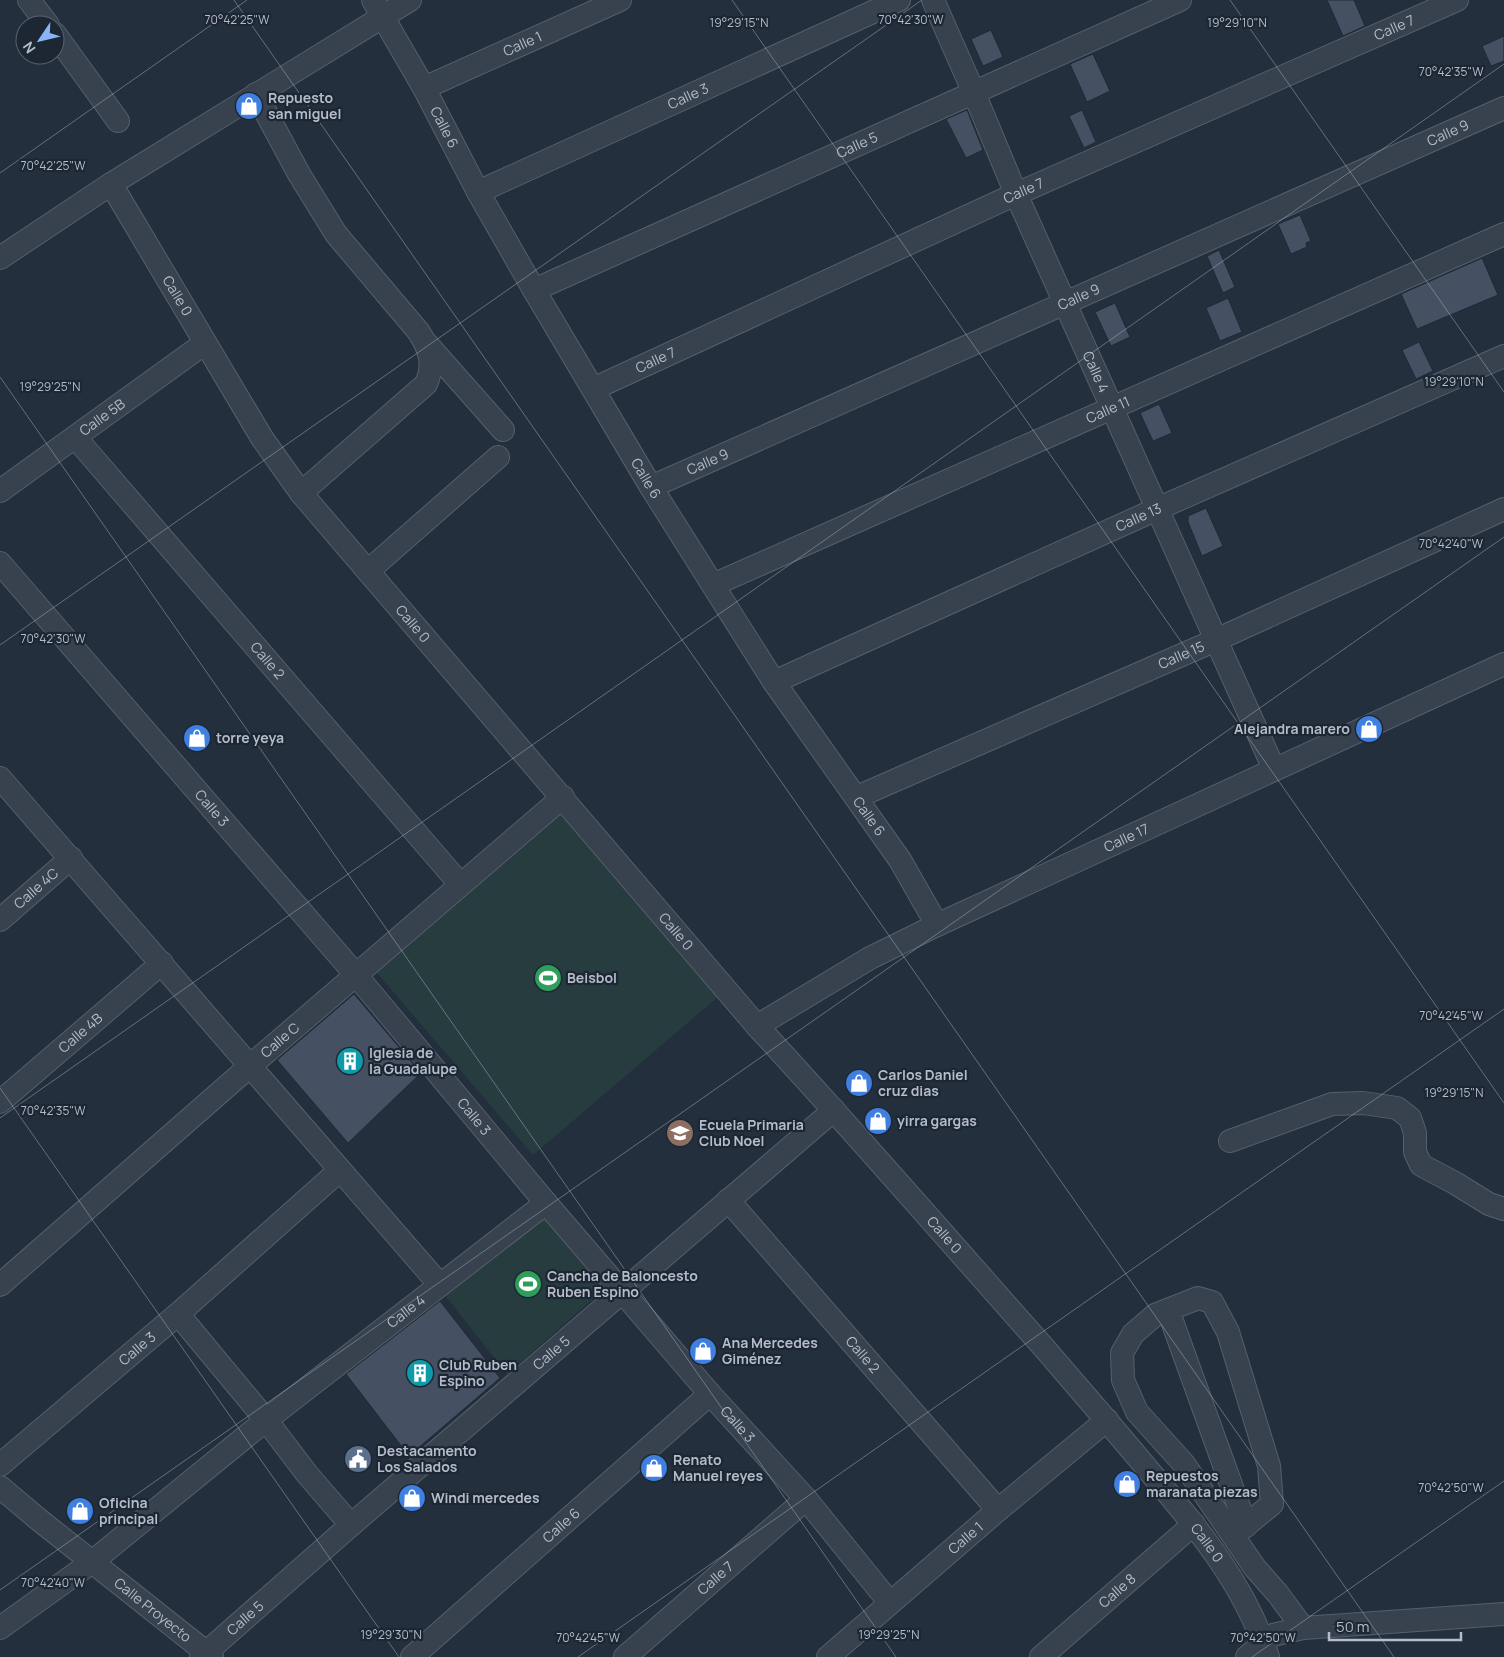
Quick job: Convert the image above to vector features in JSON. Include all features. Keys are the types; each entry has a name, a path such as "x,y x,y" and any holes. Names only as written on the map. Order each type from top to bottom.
{"street":[{"path":"29,0 40,15"},
{"path":"0,258 111,184 256,94 377,8 410,0"},
{"name":"Calle 1","path":"424,88 620,0"},
{"name":"Calle 3","path":"478,192 899,0"},
{"name":"Calle 4","path":"933,0 1016,194 1274,769"},
{"name":"Calle 5","path":"534,290 1180,0"},
{"name":"Calle 7","path":"593,389 1016,194 1457,0"},
{"name":"Calle 6","path":"377,8 424,88 478,192 534,290 651,487 774,682 900,860 937,924"},
{"path":"65,48 118,121"},
{"path":"256,94 299,174 336,234 426,343 503,430"},
{"name":"Calle 9","path":"651,487 1504,108"},
{"name":"Calle 0","path":"111,184 262,438 301,493 757,1026 834,1110 1107,1420 1194,1524 1232,1579 1266,1650"},
{"name":"Calle 11","path":"713,585 1504,234"},
{"name":"Calle 5B","path":"0,491 204,343"},
{"path":"301,493 426,384 432,366 431,354 426,343"},
{"name":"Calle 13","path":"774,682 1157,508 1504,356"},
{"name":"Calle 2","path":"76,437 460,884"},
{"path":"368,571 498,457"},
{"name":"Calle 15","path":"857,797 1216,640 1504,509"},
{"name":"Calle 3","path":"0,563 356,975 546,1203 623,1290 710,1394 806,1499 890,1603"},
{"name":"Calle 17","path":"757,1026 870,958 937,924 1504,664"},
{"path":"1,780 71,858 440,1285"},
{"name":"Calle C","path":"0,1285 562,797"},
{"name":"Calle 4C","path":"0,920 71,858"},
{"name":"Calle 4B","path":"0,1102 162,963"},
{"path":"1230,1141 1332,1104 1363,1103 1398,1108 1410,1118 1415,1133 1415,1152 1421,1165 1489,1204 1504,1209"},
{"name":"Calle 5","path":"207,1656 351,1525 834,1110"},
{"name":"Calle 3","path":"0,1465 178,1314 340,1170"},
{"name":"Calle 2","path":"728,1200 998,1510"},
{"name":"Calle 4","path":"0,1628 92,1562 266,1420 546,1203"},
{"path":"1198,1298 1212,1302 1228,1332 1269,1466 1272,1504 1240,1531 1184,1464 1137,1412 1123,1380 1122,1353 1133,1334 1154,1315 1198,1298"},
{"path":"1168,1310 1240,1531 1255,1568 1278,1594 1303,1628"},
{"path":"178,1314 266,1420 307,1474 351,1525"},
{"name":"Calle 6","path":"412,1657 710,1394"},
{"name":"Calle 1","path":"828,1657 998,1510 1107,1420"},
{"name":"Calle Proyecto","path":"0,1487 207,1656"},
{"name":"Calle 7","path":"625,1657 806,1499"},
{"name":"Calle 8","path":"1041,1657 1194,1524"},
{"path":"1247,1657 1266,1650 1273,1635 1303,1628 1504,1614"}],"green space":[{"name":"Beisbol","path":"561,803 725,991 533,1155 371,966"},
{"name":"Cancha de Baloncesto Ruben Espino","path":"550,1202 616,1279 507,1374 440,1289"}],"building":[{"path":"1327,0 1354,0 1365,26 1343,36"},
{"path":"991,30 1003,57 983,66 971,39"},
{"path":"1504,36 1504,61 1491,66 1482,46"},
{"path":"1093,54 1110,91 1087,102 1070,64"},
{"path":"967,110 983,150 966,158 946,119"},
{"path":"1082,110 1096,142 1084,148 1069,116"},
{"path":"1300,215 1311,241 1306,243 1307,247 1291,254 1278,224"},
{"path":"1219,250 1235,287 1223,293 1207,256"},
{"path":"1482,258 1498,295 1417,329 1401,294"},
{"path":"1228,298 1242,332 1220,341 1206,308"},
{"path":"1115,303 1130,337 1111,346 1095,312"},
{"path":"1419,342 1433,371 1416,379 1402,350"},
{"path":"1159,404 1172,433 1153,441 1140,413"},
{"path":"1206,508 1223,546 1202,556 1188,522 1188,516"},
{"name":"Iglesia de la Guadalupe","path":"354,994 421,1073 348,1143 277,1060"},
{"name":"Club Ruben Espino","path":"440,1301 500,1378 409,1456 346,1374"}],"place":[{"name":"Repuesto san miguel","path":"249,106"},
{"name":"Alejandra marero","path":"1369,729"},
{"name":"torre yeya","path":"197,738"},
{"name":"Beisbol","path":"548,978"},
{"name":"Iglesia de la Guadalupe","path":"350,1061"},
{"name":"Carlos Daniel cruz dias","path":"859,1083"},
{"name":"yirra gargas","path":"878,1121"},
{"name":"Ecuela Primaria Club Noel","path":"680,1133"},
{"name":"Cancha de Baloncesto Ruben Espino","path":"528,1284"},
{"name":"Ana Mercedes Giménez","path":"703,1351"},
{"name":"Club Ruben Espino","path":"420,1373"},
{"name":"Destacamento Los Salados","path":"358,1459"},
{"name":"Renato Manuel reyes","path":"654,1468"},
{"name":"Repuestos maranata piezas","path":"1127,1484"},
{"name":"Windi mercedes","path":"412,1498"},
{"name":"Oficina principal","path":"80,1511"}]}
